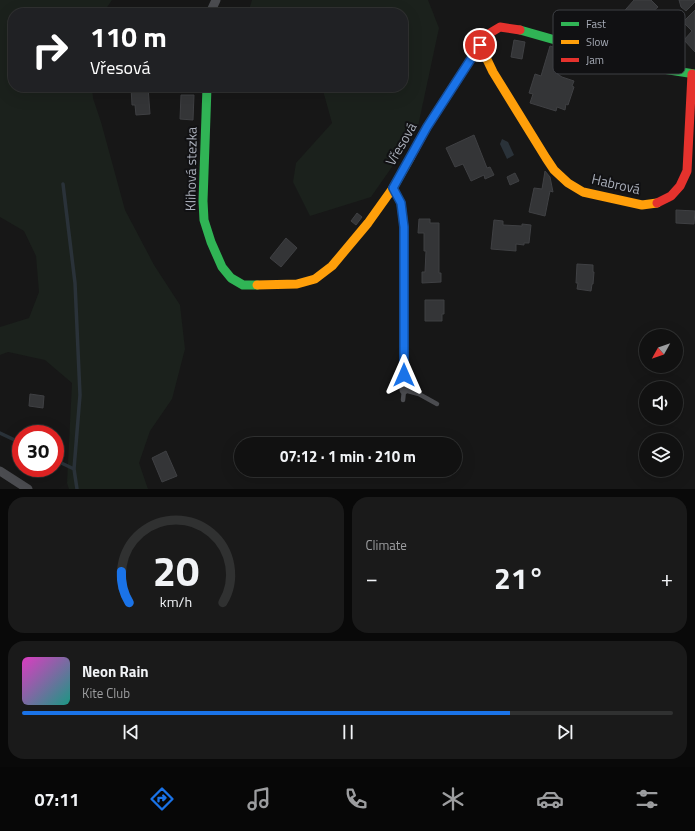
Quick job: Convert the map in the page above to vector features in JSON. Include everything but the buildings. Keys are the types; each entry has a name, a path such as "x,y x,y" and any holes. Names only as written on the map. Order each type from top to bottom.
{"street":[{"name":"Vřesová","path":"393,188 427,127 480,45 490,33 500,27 524,30 553,39"},
{"name":"Habrová","path":"480,45 493,72 554,170 568,182 584,192 642,205 658,203 671,196 680,186 687,172 694,74"},
{"name":"Klihová stezka","path":"207,92 203,201 204,220 216,256 222,267 231,278 243,285 297,284 315,279 332,266 368,224 393,188"},
{"path":"393,188 401,203 404,227 404,390"},
{"path":"0,471 28,489"}],"lane":[{"path":"403,400 404,390 419,394 437,404"}],"shaded area":[{"path":"0,0 112,0 106,8 8,8 8,92 92,92 125,210 154,265 180,305 185,349 172,399 150,431 139,463 148,489 69,489 67,483 72,383 45,360 8,352 0,355 0,327 29,318 39,292 36,256 24,231 0,217"},
{"path":"252,0 428,0 439,28 417,131 371,197 310,216 293,182 296,163 332,123 323,92 408,92 408,8 250,8"},
{"path":"502,139 508,142 514,155 507,159 500,144"}],"waterway":[{"path":"63,184 75,283 80,395 74,469 77,489"},
{"path":"0,433 12,439"},
{"path":"64,464 74,469"}],"traffic: fast":[{"path":"520,30 553,39"},
{"path":"685,72 695,74"},
{"path":"207,92 203,201 204,220 211,242 222,267 231,278 243,285 257,285"}],"traffic: slow":[{"path":"480,45 493,72 546,158 554,170 568,183 583,192 642,205 657,203"},
{"path":"257,285 297,284 315,279 332,266 368,223 393,188 410,158"}],"traffic: jam":[{"path":"410,158 427,127 480,45 490,33 500,27 520,30"},
{"path":"657,203 671,196 680,186 687,171 692,74"}],"route":[{"path":"404,375 404,227 401,203 393,188 427,127 480,45"}]}
